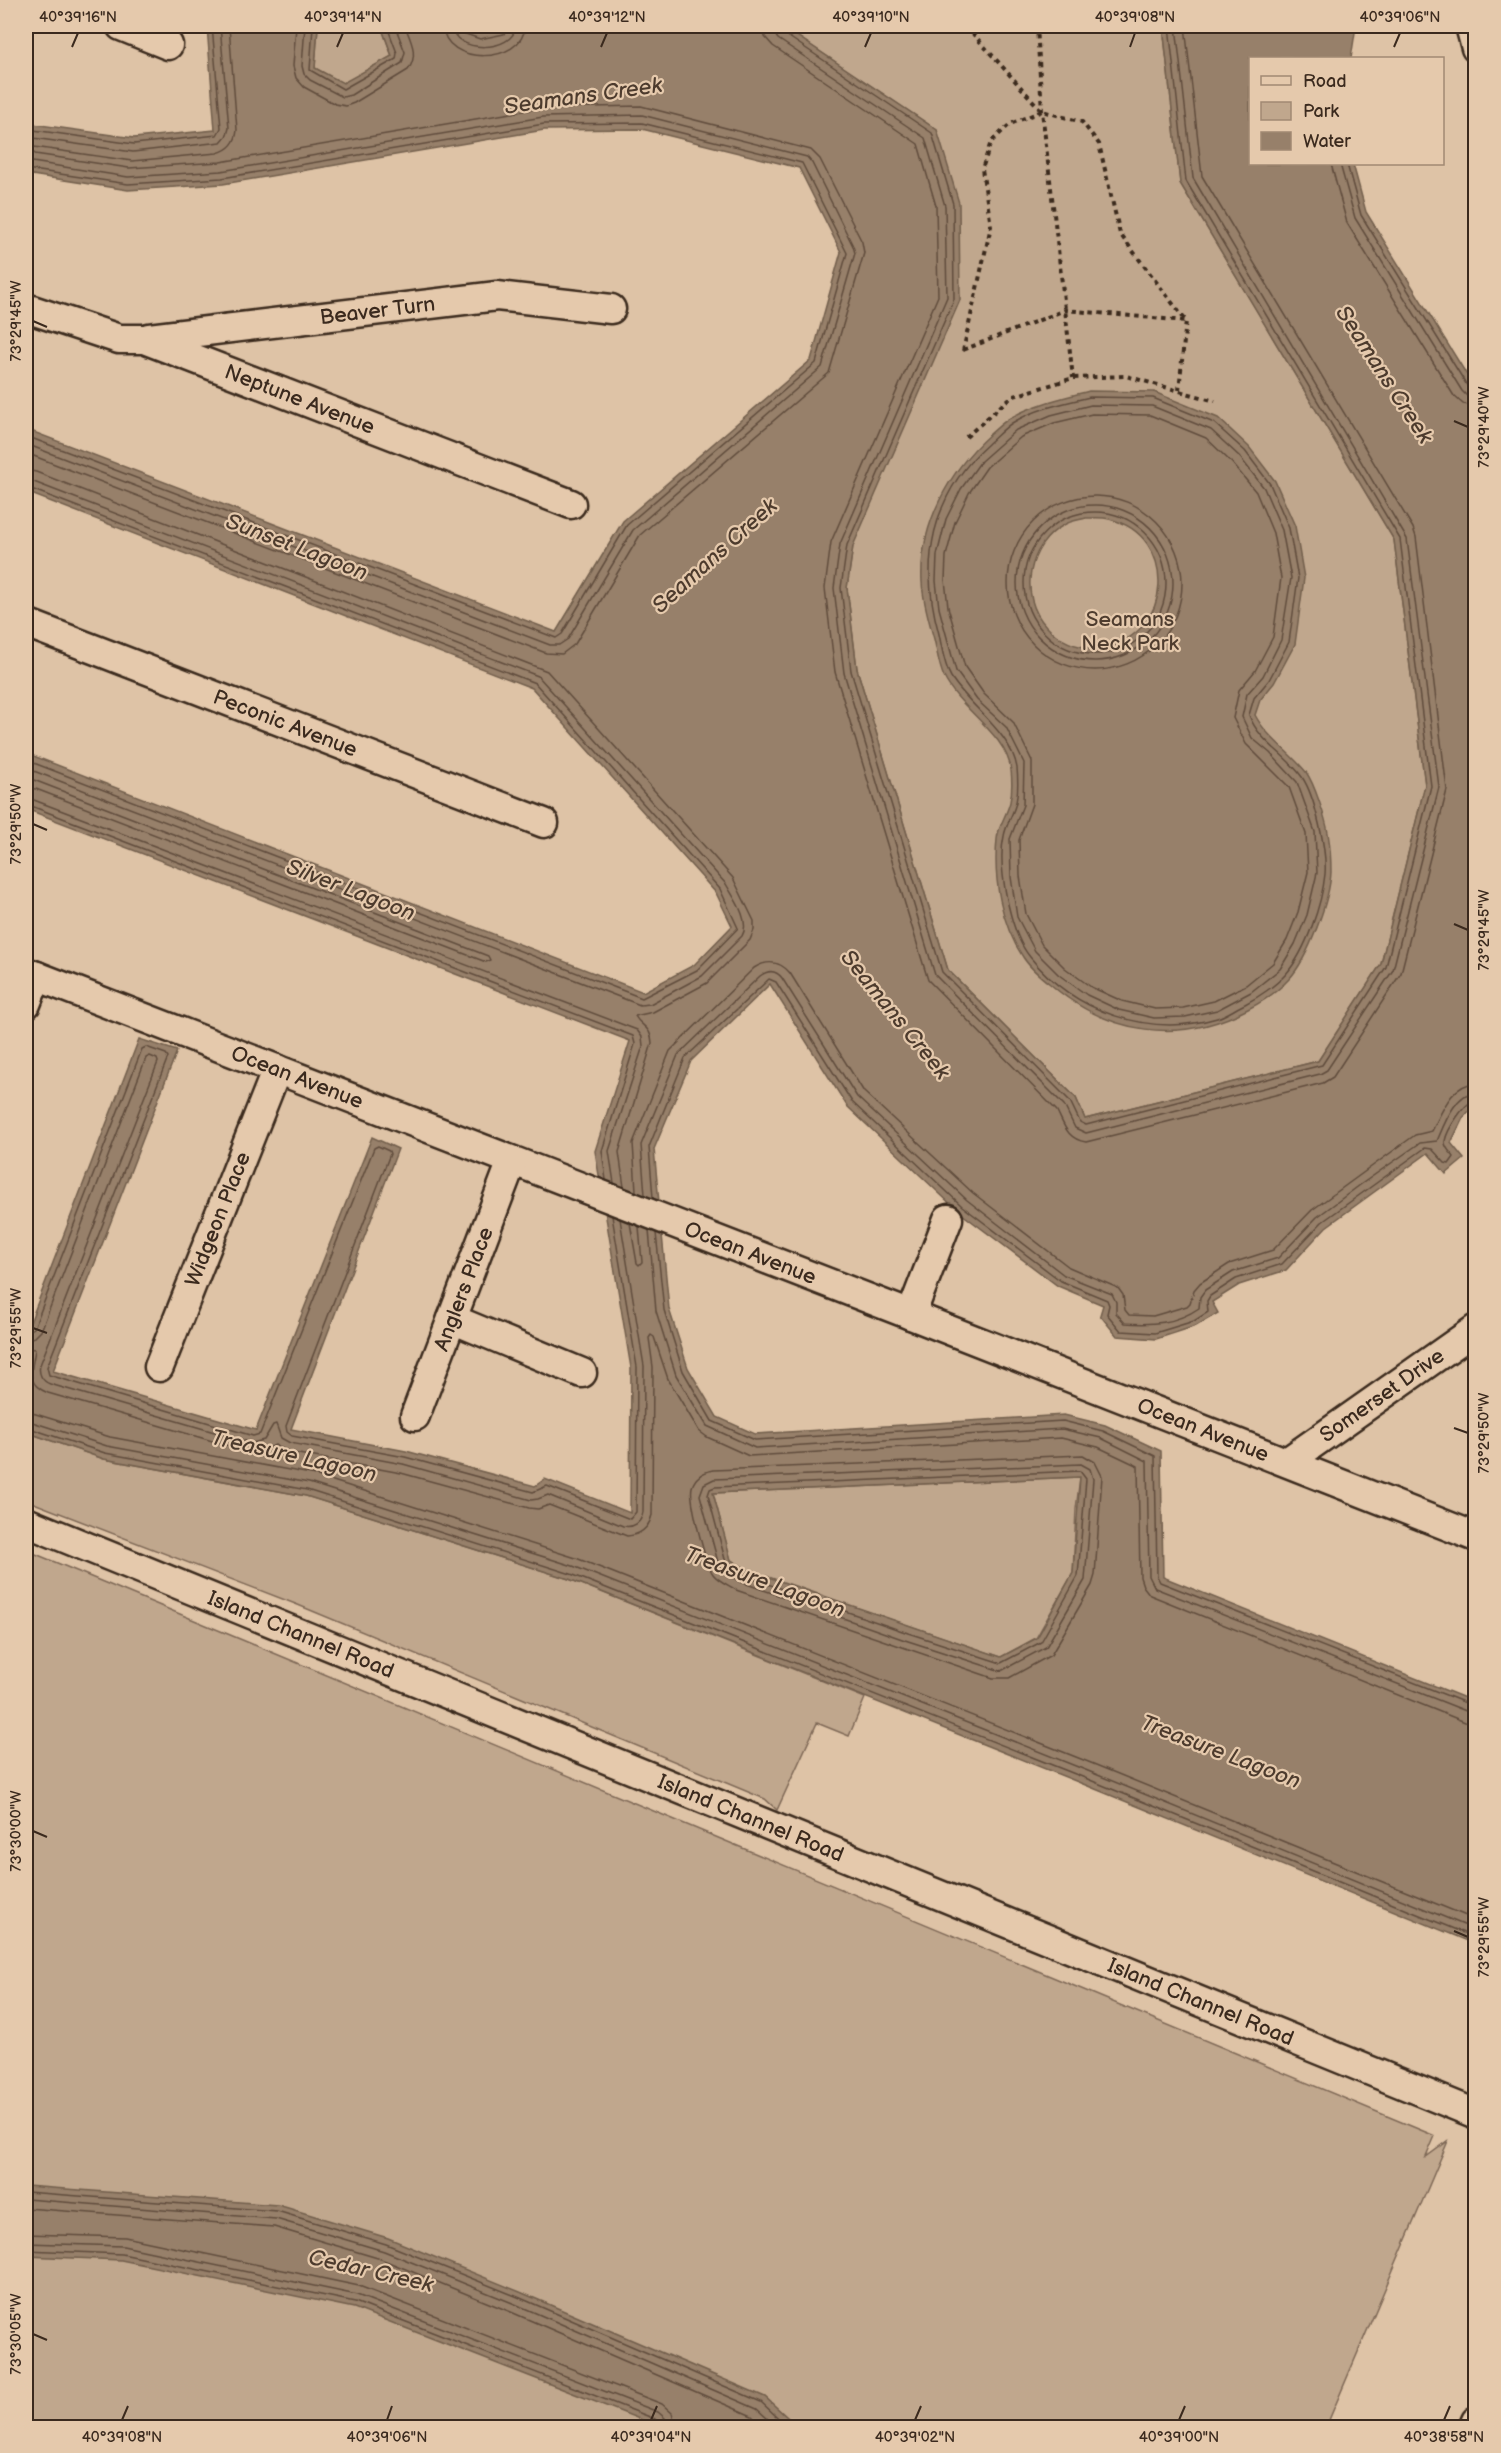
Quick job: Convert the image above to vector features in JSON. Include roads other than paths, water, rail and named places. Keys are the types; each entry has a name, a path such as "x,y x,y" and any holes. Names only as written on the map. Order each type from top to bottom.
{"street":[{"path":"121,26 168,45"},
{"path":"1470,26 1476,48"},
{"name":"Beaver Turn","path":"144,339 497,296 611,309"},
{"name":"Neptune Avenue","path":"26,308 119,339 144,339 571,504"},
{"name":"Peconic Avenue","path":"26,622 544,824"},
{"path":"26,1004 31,974"},
{"name":"Ocean Avenue","path":"31,974 1476,1537"},
{"name":"Widgeon Place","path":"159,1367 277,1070"},
{"name":"Anglers Place","path":"415,1416 512,1161"},
{"path":"911,1315 948,1219"},
{"path":"452,1319 582,1373"},
{"name":"Somerset Drive","path":"1287,1462 1476,1329"},
{"name":"Island Channel Road","path":"26,1522 1476,2114"},
{"path":"1473,2427 1476,2421"}],"water":[{"path":"207,26 318,26 315,68 343,83 392,56 381,26 458,26 480,33 515,26 782,26 937,130 959,203 960,300 853,546 847,588 857,669 948,970 1076,1098 1085,1119 1318,1061 1381,964 1425,785 1394,540 1180,183 1163,26 1356,26 1351,57 1249,57 1249,165 1353,165 1366,212 1475,388 1476,1103 1463,1118 1451,1143 1464,1159 1446,1174 1428,1153 1326,1227 1286,1270 1239,1285 1212,1302 1218,1313 1196,1326 1156,1339 1117,1336 1100,1315 1103,1305 1058,1286 958,1211 847,1106 770,984 691,1061 654,1149 669,1309 688,1368 717,1417 755,1434 1064,1415 1105,1425 1161,1451 1163,1577 1475,1702 1475,1944 1083,1784 569,1579 306,1496 104,1459 26,1432 26,1333 139,1039 177,1051 53,1371 256,1430 372,1137 398,1149 291,1429 406,1451 535,1486 545,1479 630,1513 631,1368 595,1151 630,1041 26,809 26,753 643,992 694,965 732,926 716,893 532,688 26,492 26,429 556,632 623,521 811,360 841,252 799,168 642,129 544,130 223,184 128,190 26,174 26,123 134,138 215,130","holes":["1080,1477 1073,1573 1037,1638 1001,1657 748,1570 731,1560 713,1493"]},
{"path":"1089,391 1154,392 1218,418 1249,447 1275,481 1295,526 1304,578 1295,644 1274,683 1260,700 1255,715 1272,738 1306,772 1313,784 1322,810 1330,847 1331,872 1327,897 1317,928 1303,958 1280,988 1248,1009 1222,1020 1196,1027 1171,1030 1145,1029 1120,1024 1073,1001 1050,984 1023,957 1004,916 996,870 998,834 1009,807 1011,794 1011,770 1001,744 951,689 944,677 925,604 922,561 931,520 939,500 962,465 990,434 1010,418 1039,405","holes":["1086,518 1109,519 1132,529 1148,544 1157,564 1159,585 1155,606 1144,625 1127,639 1095,648 1072,644 1052,632 1037,614 1030,586 1035,557 1042,545 1066,524"]},
{"name":"Cedar Creek","path":"26,2186 278,2205 388,2238 765,2397 798,2427 660,2427 354,2308 121,2260 26,2256"}],"water label":[{"name":"Seamans Creek","path":"583,95"},
{"name":"Seamans Creek","path":"1385,374"},
{"name":"Sunset Lagoon","path":"297,546"},
{"name":"Seamans Creek","path":"714,555"},
{"name":"Silver Lagoon","path":"351,889"},
{"name":"Seamans Creek","path":"896,1014"},
{"name":"Treasure Lagoon","path":"294,1455"},
{"name":"Treasure Lagoon","path":"765,1581"},
{"name":"Treasure Lagoon","path":"1221,1751"}],"park label":[{"name":"Seamans Neck Park","path":"1130,631"}]}
